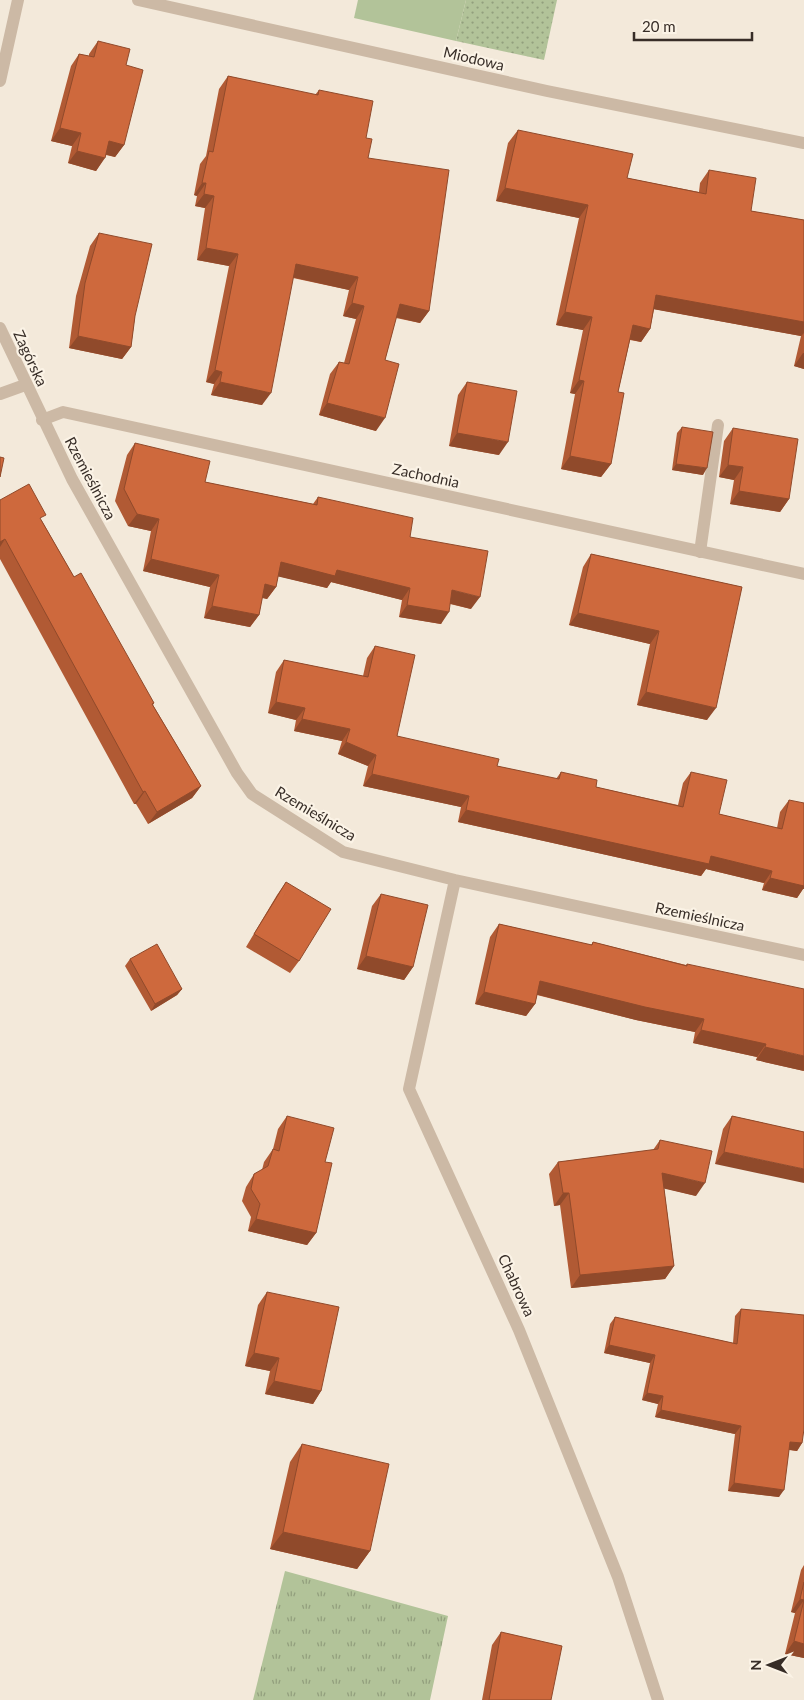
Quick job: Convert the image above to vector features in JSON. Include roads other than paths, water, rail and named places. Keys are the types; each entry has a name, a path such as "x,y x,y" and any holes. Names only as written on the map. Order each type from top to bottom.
{"street":[{"path":"0,82 18,0"},
{"name":"Miodowa","path":"138,0 548,91 804,143"},
{"name":"Zagórska","path":"0,328 34,401"},
{"path":"0,394 25,384"},
{"name":"Rzemieślnicza","path":"34,401 42,420 123,571 237,774 252,794 343,852 455,880 804,955"},
{"name":"Zachodnia","path":"42,420 63,412 804,574"},
{"path":"700,552 718,424"},
{"name":"Chabrowa","path":"455,880 409,1089 520,1330 618,1577 658,1700"}]}
